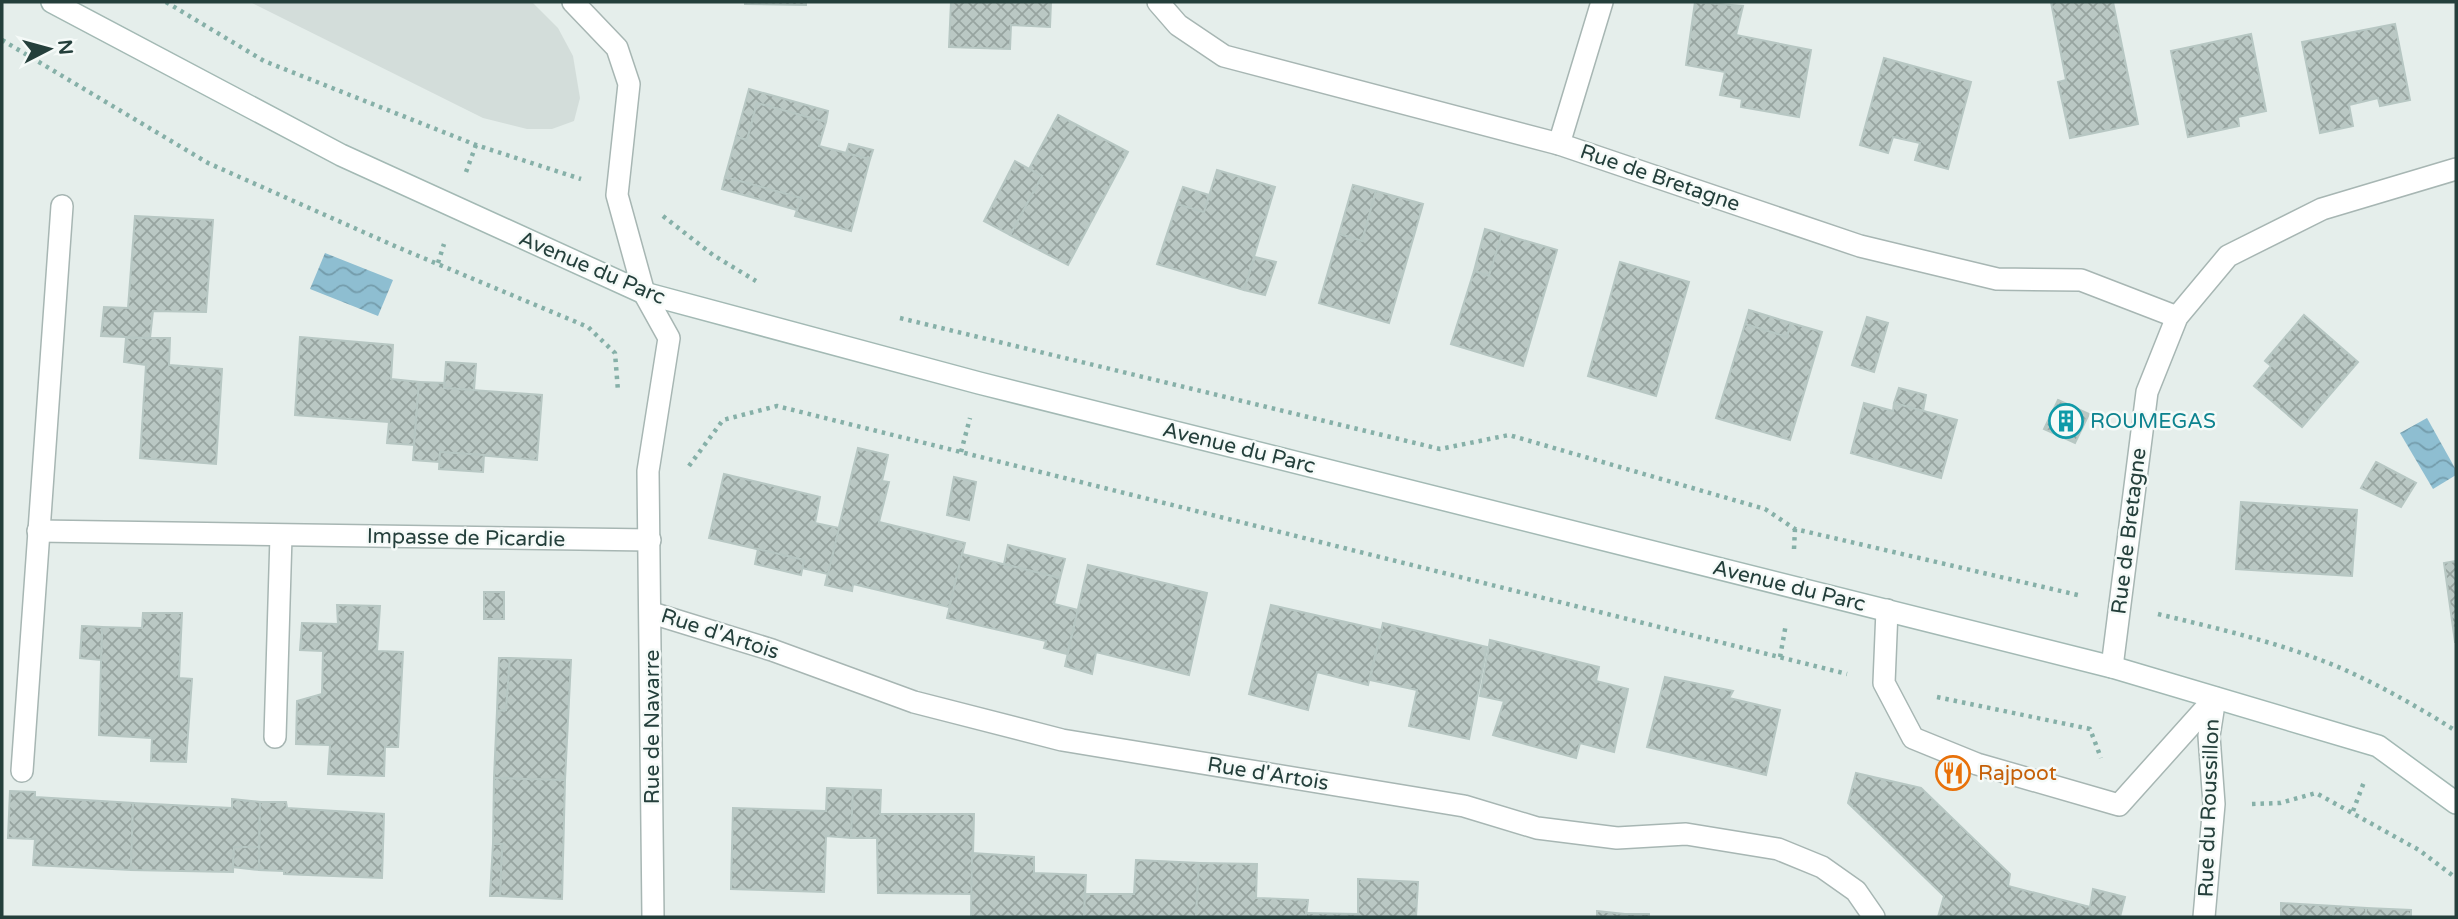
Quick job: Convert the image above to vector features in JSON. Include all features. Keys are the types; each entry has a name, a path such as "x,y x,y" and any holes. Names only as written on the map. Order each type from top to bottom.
{"street":[{"name":"Avenue du Parc","path":"52,2 341,155 644,293 993,387 2112,667 2378,746 2456,803"},
{"path":"573,2 617,48 629,84 617,195"},
{"name":"Rue de Bretagne","path":"1158,2 1178,25 1224,56 1559,144 1860,246 1997,279 2081,280 2177,317"},
{"path":"1559,144 1601,2"},
{"name":"Rue de Bretagne","path":"2112,667 2147,392 2177,317 2228,256 2322,209 2456,169"},
{"name":"Rue de Navarre","path":"617,195 644,293 669,338 648,471 652,613 653,917"},
{"path":"22,771 62,206"},
{"name":"Impasse de Picardie","path":"38,531 650,540"},
{"path":"275,737 281,536"},
{"path":"1887,610 1884,684 1913,738 1977,764 2119,805 2215,698"},
{"name":"Rue d'Artois","path":"652,613 772,650 914,702 1062,740 1464,806 1536,828 1617,838 1686,834 1778,849 1822,867 1856,891 1874,917"},
{"name":"Rue du Roussillon","path":"2204,917 2214,804 2209,736 2215,698"}],"path":[{"path":"166,2 264,61 476,145 539,167 560,170 666,217 713,255 762,284"},
{"path":"2,40 208,163 397,247 588,327 615,353 618,393"},
{"path":"896,317 1440,449 1509,435 1765,509 1795,529 2222,629 2341,668 2403,698 2456,731"},
{"path":"648,471 687,469 723,420 777,406 1962,704 2090,729 2119,805"},
{"path":"2214,804 2280,803 2316,793 2419,850 2456,878"}],"shaded area":[{"path":"250,2 532,2 558,28 573,56 580,98 574,121 552,129 527,129 483,118"}],"water":[{"path":"325,253 393,280 378,316 310,289"},
{"path":"2427,418 2456,470 2456,475 2433,489 2400,433"}],"building":[{"path":"806,2 806,5 745,4"},
{"path":"951,2 1051,2 1050,27 1011,25 1010,49 949,47"},
{"path":"1695,2 1743,6 1736,35 1811,50 1799,117 1741,107 1742,99 1720,95 1725,72 1686,65"},
{"path":"2051,2 2113,2 2138,124 2070,138 2058,82 2066,80"},
{"path":"2395,24 2410,100 2380,106 2378,98 2349,105 2353,126 2320,133 2302,42"},
{"path":"2251,34 2266,111 2238,117 2239,126 2188,137 2171,51"},
{"path":"1884,58 1971,82 1948,169 1915,160 1920,143 1893,137 1888,153 1860,145"},
{"path":"749,89 828,111 826,122 757,103 747,140 736,137"},
{"path":"757,103 826,122 819,146 870,159 851,231 795,216 801,198 725,177 736,137 747,140"},
{"path":"1058,115 1128,152 1068,265 1010,235 1042,176 1029,169"},
{"path":"849,144 873,150 870,159 846,153"},
{"path":"1015,161 1042,176 1010,235 984,221"},
{"path":"1217,170 1275,187 1244,290 1157,264 1177,204 1204,212"},
{"path":"725,177 801,198 797,210 722,189"},
{"path":"1353,185 1376,191 1362,241 1339,234"},
{"path":"1183,187 1209,195 1204,212 1177,204"},
{"path":"1376,191 1423,204 1389,323 1319,303 1339,234 1362,241"},
{"path":"135,216 213,220 206,312 153,311 150,338 101,336 104,307 128,308"},
{"path":"1485,229 1502,234 1489,276 1474,271"},
{"path":"1502,234 1557,250 1523,366 1451,344 1474,271 1489,276"},
{"path":"1255,257 1276,262 1265,295 1244,290"},
{"path":"1620,262 1689,282 1656,396 1588,376"},
{"path":"1749,310 1791,323 1787,337 1745,324"},
{"path":"2304,315 2358,362 2302,427 2254,386 2271,366 2265,361"},
{"path":"1867,317 1888,323 1874,372 1852,365"},
{"path":"1791,323 1822,332 1790,440 1716,418 1745,324 1787,337"},
{"path":"300,337 393,345 391,379 419,382 414,445 387,443 389,422 295,415"},
{"path":"126,338 170,338 169,365 222,369 216,464 140,458 146,365 124,362"},
{"path":"446,362 476,364 474,390 444,388"},
{"path":"419,382 445,383 444,388 542,395 537,460 440,452 439,462 413,460"},
{"path":"1899,388 1926,395 1923,411 1894,403"},
{"name":"ROUMEGAS","path":"2058,400 2089,414 2075,443 2044,429"},
{"path":"1864,403 1893,411 1894,403 1957,420 1941,478 1851,453"},
{"path":"858,448 888,455 882,481 889,482 879,522 965,543 949,607 853,584 852,591 825,585"},
{"path":"440,452 484,455 483,472 439,469"},
{"path":"2376,462 2416,483 2401,507 2361,488"},
{"path":"724,474 820,497 815,523 839,528 828,574 802,568 804,560 709,538"},
{"path":"954,477 976,482 969,520 947,515"},
{"path":"2241,502 2357,510 2352,576 2236,569"},
{"path":"1008,545 1065,559 1060,578 1004,564"},
{"path":"758,549 804,560 801,575 755,564"},
{"path":"962,554 1060,578 1054,604 1078,610 1067,654 1044,648 1046,641 947,618"},
{"path":"2456,561 2456,642 2455,642 2444,563"},
{"path":"1088,565 1207,593 1189,675 1096,652 1092,674 1065,666"},
{"path":"484,592 504,592 504,619 484,619"},
{"path":"337,605 380,606 377,651 403,652 398,747 385,747 384,776 328,774 330,745 296,744 297,701 322,694 323,651 300,650 302,623 338,624"},
{"path":"1271,605 1381,630 1368,685 1317,672 1308,710 1249,694"},
{"path":"143,613 182,613 179,678 192,679 186,762 151,761 152,738 99,735 102,627 142,628"},
{"path":"1383,623 1487,647 1469,739 1409,726 1417,690 1370,680"},
{"path":"82,626 102,627 101,660 80,658"},
{"path":"1490,640 1599,667 1596,681 1628,689 1614,752 1580,743 1576,758 1493,735 1504,701 1480,696"},
{"path":"499,658 510,658 506,710 497,711"},
{"path":"510,658 571,660 565,780 494,778 497,711 506,710"},
{"path":"1665,677 1733,691 1729,698 1780,710 1766,775 1647,747"},
{"path":"1856,773 1921,788 2010,874 2008,886 2090,907 2093,889 2125,897 2120,917 1938,917 1944,896 1848,803"},
{"path":"494,778 565,780 562,899 500,896 502,844 493,844"},
{"path":"827,788 853,789 851,838 826,836 824,892 731,889 733,808 826,811"},
{"path":"853,789 881,790 880,814 974,814 972,894 878,893 877,838 851,838"},
{"path":"10,791 35,792 35,797 133,803 131,870 33,865 35,839 8,838"},
{"path":"232,799 260,802 259,847 234,847 233,872 131,870 133,803 232,808"},
{"path":"260,802 286,802 287,808 384,814 382,878 284,874 284,871 259,870"},
{"path":"493,844 502,844 500,896 490,896"},
{"path":"234,847 259,847 259,870 233,867"},
{"path":"972,853 1034,857 1034,873 1086,875 1084,917 971,917"},
{"path":"1136,860 1199,863 1196,917 1084,917 1085,894 1134,894"},
{"path":"1199,863 1257,864 1256,898 1308,900 1306,917 1196,917"},
{"path":"1358,879 1418,882 1416,917 1306,917 1306,913 1358,914"},
{"path":"2281,903 2334,906 2333,917 2281,917"},
{"path":"2334,906 2366,908 2366,917 2333,917"},
{"path":"2366,908 2411,910 2411,917 2366,917"},
{"path":"1597,911 1624,914 1624,917 1597,917"},
{"path":"1624,914 1649,914 1649,917 1624,917"}],"place":[{"name":"ROUMEGAS","path":"2066,421"},
{"name":"Rajpoot","path":"1953,773"}]}
